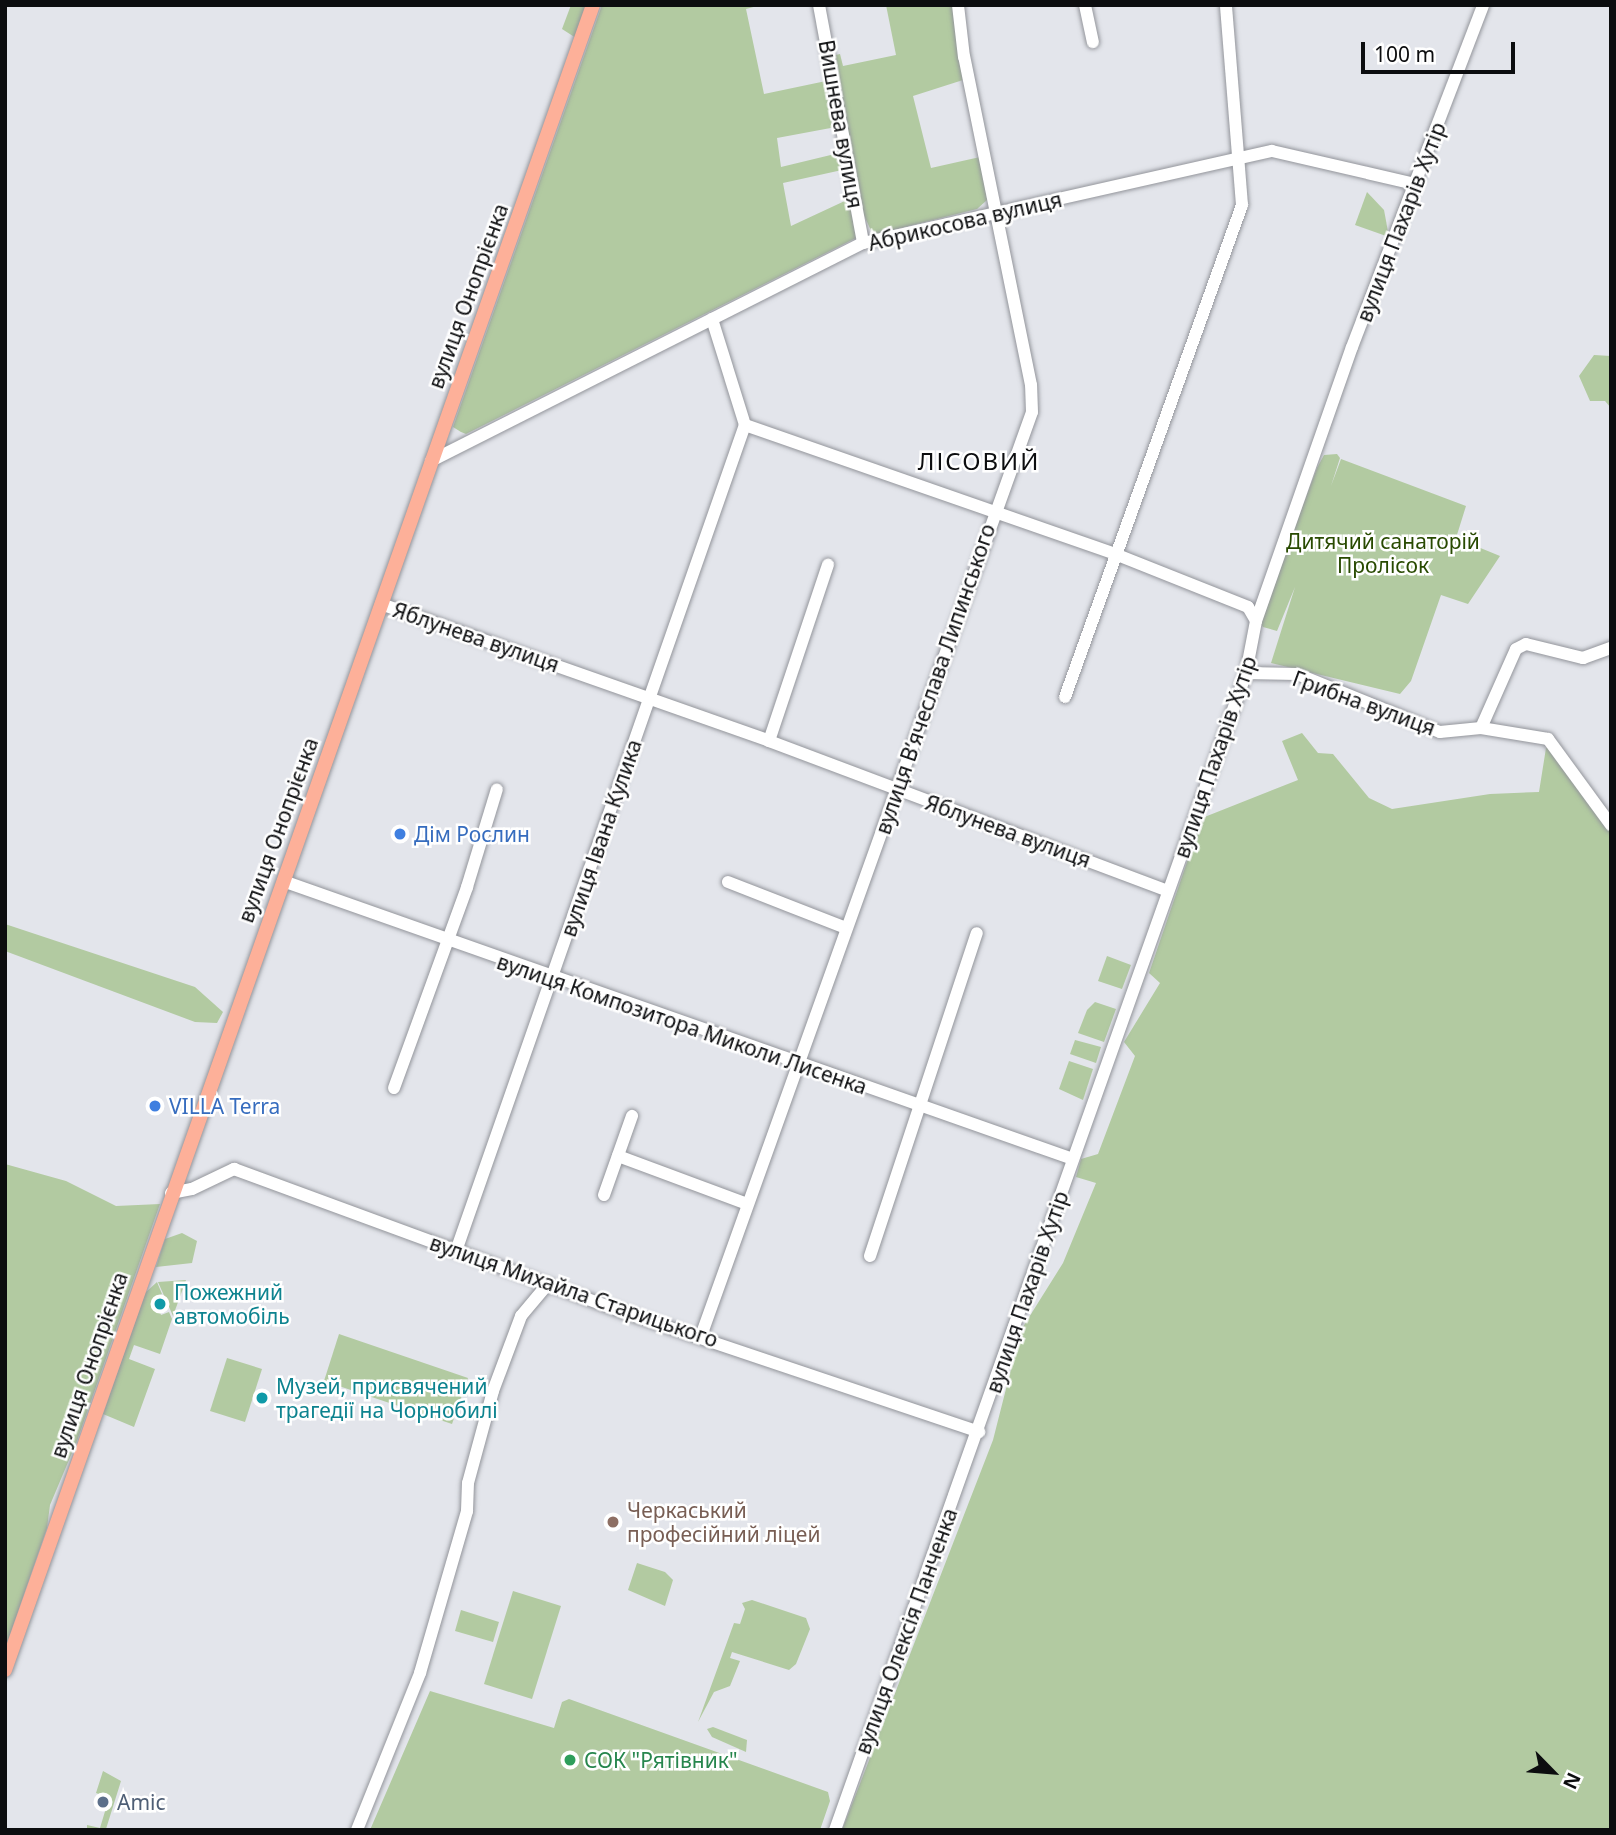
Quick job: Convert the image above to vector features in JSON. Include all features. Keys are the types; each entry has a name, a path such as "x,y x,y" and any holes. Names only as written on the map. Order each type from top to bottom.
{"main road":[{"name":"вулиця Онопрієнка","path":"5,1670 171,1193 593,5"}],"street":[{"name":"Вишнева вулиця","path":"819,5 863,243"},
{"name":"вулиця Вʼячеслава Липинського","path":"701,1336 1032,412 1031,385 964,57 958,5"},
{"path":"1085,5 1093,42"},
{"path":"1065,697 1237,223 1242,196 1241,162 1226,5"},
{"name":"вулиця Пахарів Хутір","path":"979,1432 1246,673 1256,621 1483,5"},
{"name":"Абрикосова вулиця","path":"431,461 863,243 997,212 1241,162 1260,153 1284,152 1415,184"},
{"path":"712,319 745,425 1115,554 1248,607 1256,621"},
{"name":"вулиця Івана Кулика","path":"456,1251 745,425"},
{"path":"769,741 828,565"},
{"name":"Яблунева вулиця","path":"381,604 769,741 1168,891"},
{"path":"1481,728 1516,649 1526,644 1583,658 1611,648"},
{"name":"Грибна вулиця","path":"1246,673 1297,674 1440,733 1481,728 1548,740 1611,825"},
{"path":"394,1088 448,941 497,789"},
{"name":"вулиця Композитора Миколи Лисенка","path":"282,881 796,1065 1073,1159"},
{"path":"728,882 846,928"},
{"path":"870,1256 917,1105 977,933"},
{"path":"604,1195 632,1116"},
{"path":"618,1156 747,1204"},
{"name":"вулиця Михайла Старицького","path":"171,1193 192,1189 234,1169 547,1285 979,1432"},
{"path":"357,1830 420,1673 467,1511 468,1483 508,1347 527,1307 547,1285"},
{"name":"вулиця Олексія Панченка","path":"835,1830 979,1432"}],"green space":[{"path":"571,5 587,5 576,38 562,29"},
{"path":"602,5 761,5 746,9 764,94 826,81 836,127 777,138 781,167 839,153 842,170 783,183 791,226 849,199 856,238 466,434 453,427"},
{"path":"886,5 953,5 963,80 913,96 931,168 980,157 987,200 977,209 873,235 863,213 831,56 840,54 843,66 896,55"},
{"path":"1367,192 1384,210 1389,237 1355,225"},
{"path":"1594,355 1611,356 1611,408 1605,401 1590,401 1579,376"},
{"name":"Дитячий санаторій Пролісок","path":"1337,454 1340,458 1331,486 1341,459 1466,506 1456,538 1500,556 1468,604 1441,595 1411,681 1400,694 1271,663 1295,587 1277,631 1263,627 1259,621 1317,468 1324,455"},
{"path":"1302,733 1318,753 1333,754 1369,798 1392,809 1490,794 1539,792 1546,748 1558,748 1611,825 1611,1830 842,1830 993,1440 1021,1330 1063,1263 1096,1183 1076,1177 1081,1159 1098,1154 1135,1056 1124,1042 1160,983 1149,973 1202,818 1298,780 1282,741"},
{"path":"5,924 195,987 223,1012 217,1023 195,1022 5,951"},
{"path":"1107,956 1131,965 1122,989 1098,981"},
{"path":"1095,1002 1116,1009 1104,1042 1078,1033 1087,1010"},
{"path":"1075,1040 1101,1047 1096,1063 1070,1054"},
{"path":"1069,1061 1093,1069 1083,1100 1059,1089"},
{"path":"5,1164 66,1181 116,1206 160,1204 77,1441 50,1505 47,1528 5,1649"},
{"path":"182,1233 197,1241 192,1263 156,1267 165,1239"},
{"path":"186,1280 173,1316 158,1282"},
{"path":"157,1282 162,1294 155,1298 161,1315 169,1312 172,1319 160,1354 134,1345 129,1359 155,1369 134,1427 103,1414 145,1293"},
{"path":"339,1334 468,1378 452,1424 324,1381"},
{"path":"227,1358 262,1369 245,1422 210,1411"},
{"path":"637,1563 665,1572 673,1580 665,1606 628,1590"},
{"path":"513,1591 561,1606 532,1699 484,1684"},
{"path":"752,1600 806,1618 810,1629 796,1664 789,1670 732,1652 730,1658 740,1661 730,1686 714,1692 698,1722 734,1623 740,1624 745,1609 742,1603"},
{"path":"461,1610 499,1622 493,1642 455,1631"},
{"name":"СОК \"Рятівник\"","path":"430,1691 554,1728 562,1702 569,1699 828,1792 830,1801 820,1830 370,1830"},
{"path":"713,1727 747,1740 746,1752 712,1737 707,1729"},
{"path":"103,1771 121,1781 106,1829 87,1830 87,1825 100,1828 109,1798 96,1793"}],"place":[{"name":"Дім Рослин","path":"400,834"},
{"name":"VILLA Terra","path":"155,1106"},
{"name":"Пожежний автомобіль","path":"160,1304"},
{"name":"Музей, присвячений трагедії на Чорнобилі","path":"262,1398"},
{"name":"Черкаський професійний ліцей","path":"613,1522"},
{"name":"СОК \"Рятівник\"","path":"570,1760"},
{"name":"Amic","path":"103,1802"}],"district":[{"name":"ЛІСОВИЙ","path":"979,461"}]}
